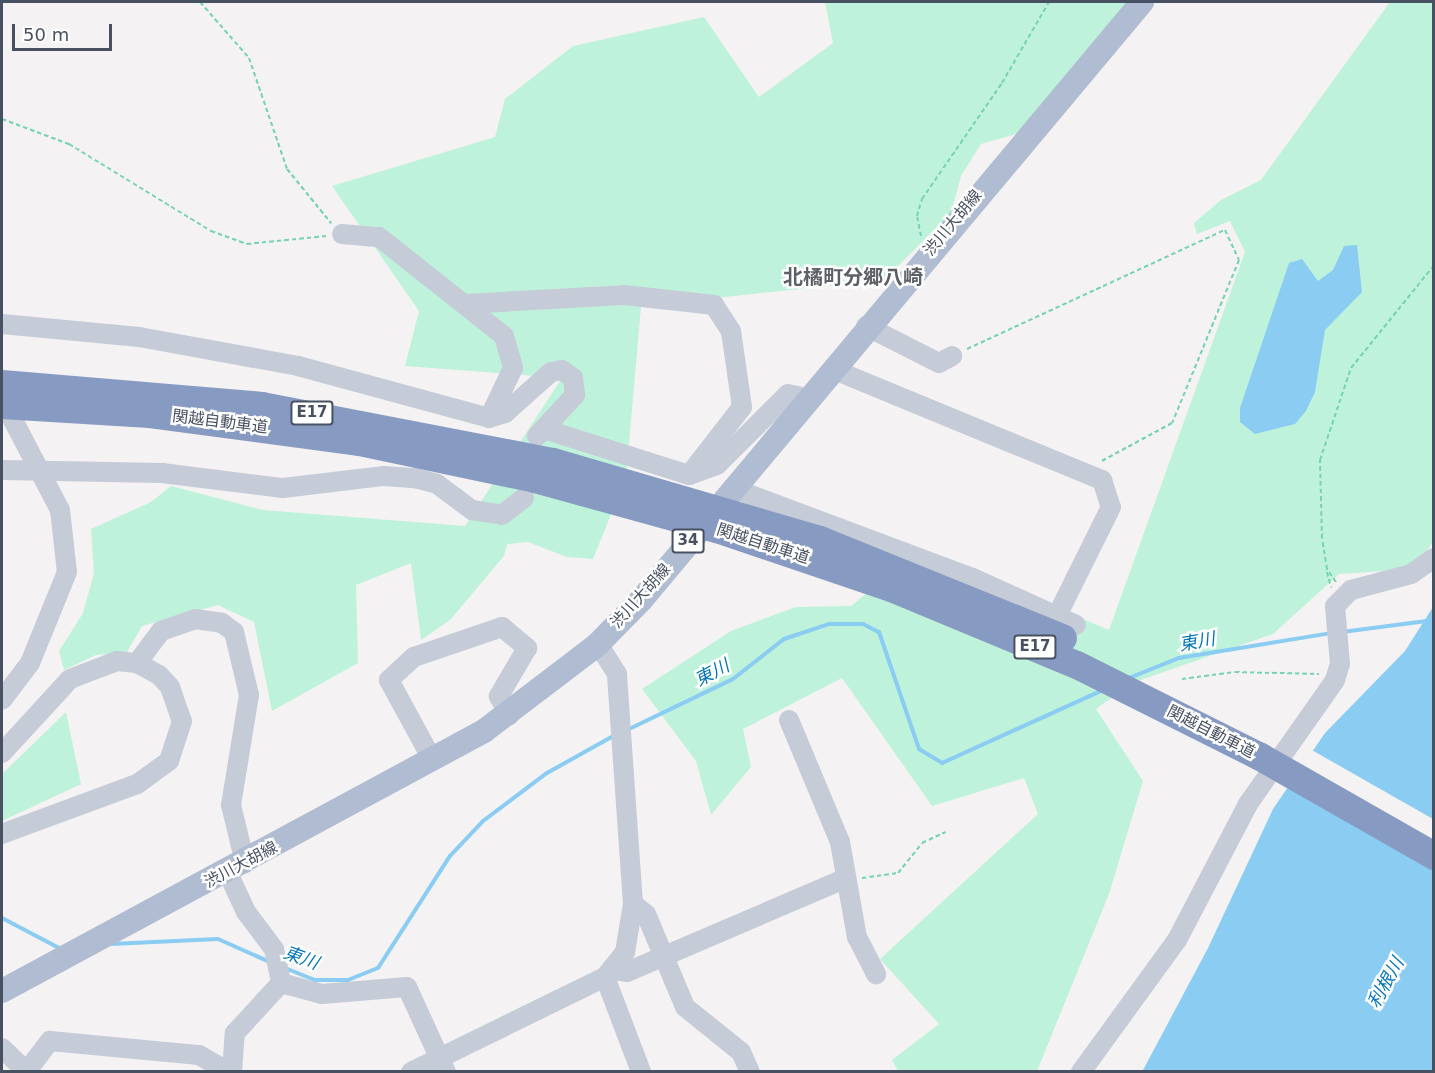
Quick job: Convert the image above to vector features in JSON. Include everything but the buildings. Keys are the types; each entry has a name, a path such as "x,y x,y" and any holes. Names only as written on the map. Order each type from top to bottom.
{"highway":[{"name":"関越自動車道","path":"2,384 273,407 456,440 615,489 982,624 1170,710 1434,856"},
{"name":"関越自動車道","path":"2,405 261,426 615,489 820,540 998,609 1174,691 1434,834"}],"main road":[{"name":"渋川大胡線","path":"2,991 110,932 237,868 509,716 598,644 1142,2"}],"street":[{"path":"342,234 379,237 504,336 513,368 489,418"},
{"path":"465,304 624,295 714,305 731,331 742,407 689,475"},
{"path":"2,324 139,337 298,366 489,418 506,413 551,372 562,370 573,378 576,395 542,433 689,475 717,465 788,394 805,398"},
{"path":"866,326 939,363 952,356"},
{"path":"837,371 1090,472 1102,480 1111,507 1057,616"},
{"path":"2,399 32,465 60,510 67,572 30,663 2,700"},
{"path":"2,470 32,465 162,473 283,488 384,476 414,478 436,484 472,510 502,515 524,498"},
{"path":"732,488 973,578 1076,625"},
{"path":"1081,1071 1176,940 1248,804 1336,675 1338,651 1332,621 1335,606 1347,592 1411,574 1434,558"},
{"path":"137,663 161,631 195,619 222,623 234,632 249,695 231,806 237,868 278,971 322,994 407,987 444,1064"},
{"path":"432,759 389,680 414,657 502,627 527,648 498,696 509,716"},
{"path":"598,644 617,674 633,904 627,944 609,974 641,1071"},
{"path":"2,753 70,679 99,664 137,663 159,675 177,703 182,721 169,761 137,784 98,801 2,834"},
{"path":"789,720 840,842 857,937 876,974"},
{"path":"411,1071 444,1064 609,974 627,972 846,878"},
{"path":"633,904 646,914 666,955 685,1007 741,1052 750,1071"},
{"path":"2,1047 27,1071 50,1041 199,1055 230,1071 235,1033 278,971"}],"path":[{"path":"200,2 258,73 287,169 342,234"},
{"path":"925,256 916,216 922,199 1002,83 1049,2"},
{"path":"2,119 69,144 211,231 247,244 342,234"},
{"path":"952,356 1225,230 1239,260 1172,423 1090,472"},
{"path":"1347,592 1327,569 1320,460 1351,368 1434,265"},
{"path":"1182,679 1254,671 1336,675"},
{"path":"846,878 889,878 922,843 946,832"}],"green space":[{"path":"825,2 1131,2 1023,132 981,144 961,176 951,213 884,280 641,306 626,477 593,559 567,557 528,542 507,544 504,556 450,620 421,640 411,563 356,585 358,663 272,711 254,622 218,605 142,626 127,652 96,655 64,670 59,651 83,613 94,573 91,529 151,502 171,486 263,510 465,526 562,378 405,366 419,311 332,186 495,137 505,99 573,46 704,17 759,97 833,43"},
{"path":"1390,2 1433,2 1433,542 1421,559 1397,570 1339,574 1273,634 1132,683 1096,709 1143,781 1109,894 1037,1071 898,1071 892,1060 939,1024 880,959 1038,814 1024,778 932,806 842,678 743,729 751,767 711,815 696,761 642,689 731,631 796,607 851,606 871,590 1058,663 1085,620 1109,630 1245,252 1230,221 1197,234 1194,223 1221,200 1261,180"},
{"path":"66,712 81,784 2,821 2,774"}],"water":[{"path":"1357,245 1362,292 1325,330 1315,392 1306,411 1295,424 1255,434 1240,422 1240,408 1289,263 1302,259 1318,281 1333,270 1344,246"},
{"name":"利根川","path":"1433,607 1433,1071 1142,1072 1208,948 1273,809 1325,733 1405,651"}],"pier":[{"path":"1310,749 1433,819 1433,867 1288,782"}],"waterway":[{"name":"東川","path":"1342,632 1434,620"},
{"name":"東川","path":"627,730 733,679 784,639 829,624 863,624 879,632 919,749 942,763 1103,690"},
{"name":"東川","path":"1129,678 1179,658 1331,633"},
{"name":"東川","path":"285,968 315,980 348,980 378,968 450,856 483,821 547,773 615,735"},
{"name":"東川","path":"2,918 59,948"},
{"name":"東川","path":"111,944 218,939 270,962"}],"district":[{"name":"北橘町分郷八崎","path":"853,277"}]}
